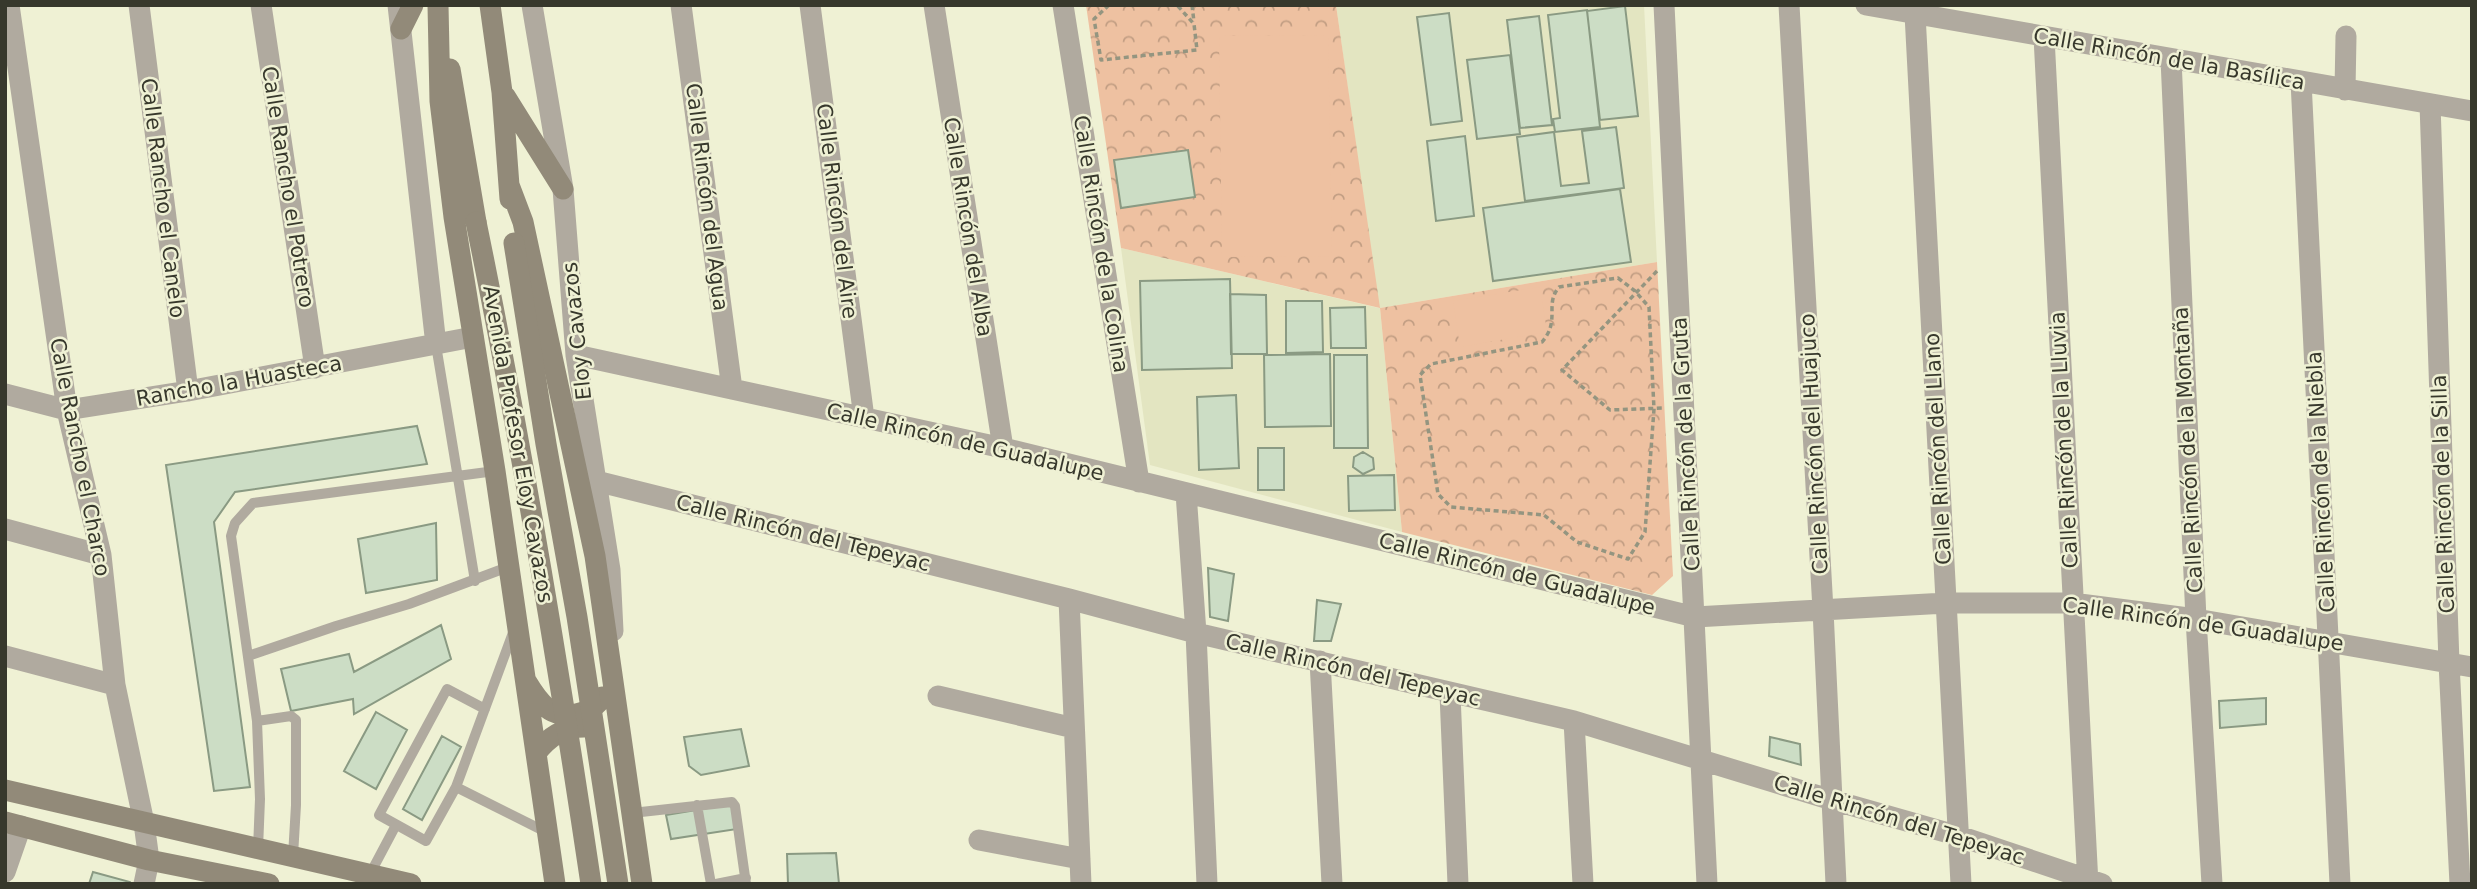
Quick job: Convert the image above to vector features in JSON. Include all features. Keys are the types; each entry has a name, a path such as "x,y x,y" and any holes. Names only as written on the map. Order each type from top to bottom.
{"main road":[{"path":"401,29 413,5"},
{"name":"Avenida Profesor Eloy Cavazos","path":"438,5 476,222 508,376 591,884"},
{"name":"Avenida Profesor Eloy Cavazos","path":"438,5 440,101 454,217 495,471 555,884"},
{"name":"Avenida Profesor Eloy Cavazos","path":"490,5 502,92 514,243 546,444 578,617 618,884"},
{"path":"502,92 563,189"},
{"name":"Avenida Profesor Eloy Cavazos","path":"509,185 523,222 596,556 642,884"},
{"path":"525,680 547,709 561,714 576,714 588,711 600,703 611,664"},
{"path":"536,753 546,741 557,734 567,729 587,727 605,735 624,751"},
{"path":"5,790 411,884"},
{"path":"13,824 149,860 269,884"}],"street":[{"name":"Calle Rancho el Charco","path":"9,5 67,410 101,555 115,685 144,823 149,860 144,884"},
{"name":"Calle Rancho el Canelo","path":"139,5 188,391"},
{"name":"Calle Rancho el Potrero","path":"261,5 315,368"},
{"path":"398,5 436,345"},
{"name":"Eloy Cavazos","path":"532,5 563,189 576,355 610,570 614,619 611,664"},
{"name":"Calle Rincón del Agua","path":"681,5 732,389"},
{"name":"Calle Rincón del Aire","path":"810,5 864,418"},
{"name":"Calle Rincón del Alba","path":"934,5 1003,449"},
{"name":"Calle Rincón de la Colina","path":"1063,5 1139,482"},
{"name":"Calle Rincón de la Gruta","path":"1664,5 1707,884"},
{"name":"Calle Rincón del Huajuco","path":"1789,5 1824,610 1836,884"},
{"name":"Calle Rincón de la Basílica","path":"1866,5 2472,111"},
{"name":"Calle Rincón del Llano","path":"1915,14 1961,884"},
{"path":"2345,90 2346,36"},
{"name":"Calle Rincón de la Lluvia","path":"2044,37 2072,603 2093,882"},
{"name":"Calle Rincón de la Montaña","path":"2171,59 2196,619 2212,884"},
{"name":"Calle Rincón de la Niebla","path":"2301,81 2340,884"},
{"name":"Calle Rincón de la Silla","path":"2430,104 2449,663 2460,884"},
{"name":"Rancho la Huasteca","path":"5,394 67,410 188,391 473,337"},
{"name":"Calle Rincón de Guadalupe","path":"576,355 1003,449 1695,617 1946,603 2072,603 2196,619 2472,667"},
{"name":"Calle Rincón del Tepeyac","path":"596,481 1196,633 1574,721 1959,836 2093,882"},
{"path":"1186,493 1196,633 1207,884"},
{"path":"5,529 101,555"},
{"path":"1069,599 1081,884"},
{"path":"5,656 115,685"},
{"path":"1320,661 1332,884"},
{"path":"1450,694 1458,884"},
{"path":"938,696 1074,728"},
{"path":"1574,721 1583,884"},
{"path":"5,872 13,824"},
{"path":"979,840 1080,859"}],"lane":[{"path":"436,345 475,581"},
{"path":"258,849 260,799 257,721 231,536 235,523 253,503 495,471"},
{"path":"248,656 475,581 509,567"},
{"path":"485,709 447,689 379,815 426,841 456,787 485,709 516,624"},
{"path":"257,721 291,716 296,720 293,856"},
{"path":"456,787 548,833"},
{"path":"632,813 697,805 732,802 746,881 713,884 697,805"},
{"path":"370,874 396,825"}],"path":[{"path":"1109,5 1094,19 1101,60 1197,50 1192,5"},
{"path":"1177,5 1194,24"},
{"path":"1677,265 1663,265 1635,291 1562,370 1610,410 1684,407"},
{"path":"1618,278 1635,291 1649,307 1654,409 1645,532 1628,559 1577,542 1544,515 1451,507 1438,494 1420,375 1431,364 1542,342 1552,330 1553,295 1559,287 1618,278"}],"shaded area":[{"path":"1336,5 1644,5 1657,262 1380,308 1402,532 1150,465 1121,248 1379,308"}],"green space":[{"path":"1086,5 1336,5 1380,308 1121,248"},
{"path":"1328,35 1332,256 1222,257 1219,36"},
{"path":"1657,262 1673,576 1652,595 1402,532 1380,308"},
{"path":"1540,287 1547,332 1460,347 1453,301"}],"building":[{"path":"1625,6 1638,116 1600,120 1587,11"},
{"path":"1587,10 1600,127 1555,132 1553,119 1560,118 1548,15"},
{"path":"1449,13 1462,121 1431,125 1417,17"},
{"path":"1539,16 1552,125 1520,128 1507,20"},
{"path":"1510,55 1520,134 1477,139 1467,60"},
{"path":"1616,127 1624,188 1525,201 1517,137 1554,132 1561,186 1589,183 1582,131"},
{"path":"1465,136 1474,216 1436,221 1427,141"},
{"path":"1188,150 1195,197 1121,208 1114,160"},
{"path":"1620,189 1631,262 1493,281 1483,208"},
{"path":"1230,279 1232,368 1142,370 1140,281"},
{"path":"1230,294 1266,295 1267,354 1231,354"},
{"path":"1286,301 1322,301 1323,352 1286,353"},
{"path":"1365,307 1366,348 1331,348 1330,308"},
{"path":"1330,354 1331,426 1265,427 1264,355"},
{"path":"1334,355 1367,355 1368,448 1334,448"},
{"path":"1236,395 1239,468 1199,470 1197,397"},
{"path":"417,426 427,464 235,492 214,522 250,787 214,791 166,465"},
{"path":"1258,448 1284,448 1284,490 1258,490"},
{"path":"1363,452 1373,458 1374,469 1363,474 1353,467 1354,457"},
{"path":"1394,475 1395,510 1349,511 1348,476"},
{"path":"436,523 437,580 366,593 358,539"},
{"path":"1208,568 1234,574 1228,621 1210,617"},
{"path":"1317,600 1341,604 1331,641 1314,641"},
{"path":"441,625 451,659 354,714 353,699 291,711 281,669 349,654 354,672"},
{"path":"2266,698 2266,724 2220,728 2219,701"},
{"path":"376,712 407,730 376,789 344,771"},
{"path":"741,729 749,766 701,775 689,766 684,737"},
{"path":"442,736 461,747 422,820 403,809"},
{"path":"1770,737 1800,744 1801,765 1769,756"},
{"path":"732,804 737,829 671,839 666,815"},
{"path":"836,853 839,884 788,884 787,854"},
{"path":"93,872 130,882 131,884 89,884"}]}
